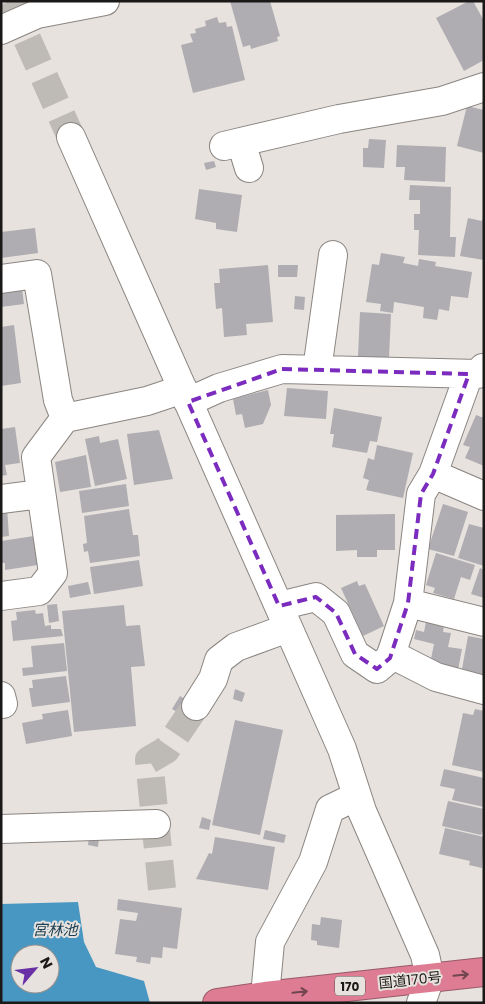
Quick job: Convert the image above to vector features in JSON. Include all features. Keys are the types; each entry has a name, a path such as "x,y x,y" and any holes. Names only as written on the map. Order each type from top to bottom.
{"highway":[{"name":"国道170号","path":"217,1003 265,996 426,990 484,972"}],"street":[{"path":"1,30 34,8 105,1"},
{"path":"249,168 233,144 338,119 442,101 484,87"},
{"path":"70,137 342,749 357,796 425,955 426,990"},
{"path":"317,370 333,255"},
{"path":"1,279 37,274 58,400 65,418"},
{"path":"1,596 39,591 53,573 36,457 65,418 220,388 282,370 476,370 433,474 421,494 408,602 391,654 378,669 355,654 336,613 316,597 236,647 219,660 213,679 196,706"},
{"path":"433,474 484,496"},
{"path":"1,499 41,494"},
{"path":"408,602 484,622"},
{"path":"391,654 436,677 484,690"},
{"path":"265,996 270,942 313,862 330,809 357,796"},
{"path":"1,829 156,824"}],"highlighted area":[{"path":"282,369 469,374 433,474 421,494 408,603 390,658 377,669 355,654 336,613 316,597 279,606 188,402"}],"water":[{"name":"宮林池","path":"78,902 84,942 96,967 144,981 150,1003 1,1003 1,904"}],"building":[{"path":"230,1 270,1 280,36 277,37 278,41 251,49 250,45 243,47"},
{"path":"469,1 473,1 484,21 484,60 464,71 436,18"},
{"path":"217,17 219,23 226,22 227,27 232,26 245,80 193,93 181,45 193,42 190,34 196,33 195,29 206,26 205,21"},
{"path":"467,106 484,110 484,153 457,146"},
{"path":"369,139 386,140 384,168 363,167 363,148 368,148"},
{"path":"397,145 446,147 445,182 404,180 405,167 396,167"},
{"path":"214,161 216,167 206,170 204,163"},
{"path":"410,185 451,187 450,237 456,237 455,257 418,255 419,230 414,230 414,214 420,214 420,200 409,200"},
{"path":"199,189 242,195 237,232 216,229 216,223 195,219"},
{"path":"483,217 484,260 460,256 468,218 482,221"},
{"path":"35,228 38,253 1,258 1,232"},
{"path":"381,253 405,257 403,263 418,266 419,259 436,262 435,266 472,272 468,298 451,296 449,311 439,309 437,320 423,318 424,307 394,302 393,313 380,311 381,304 366,302 372,264 379,265"},
{"path":"268,265 273,322 246,324 247,335 224,337 222,308 216,309 214,283 220,283 219,269"},
{"path":"278,265 298,265 297,277 278,277"},
{"path":"21,281 24,304 1,307 1,283"},
{"path":"295,296 305,297 304,310 294,309"},
{"path":"360,312 391,314 389,358 358,356"},
{"path":"14,325 21,383 1,386 1,327"},
{"path":"287,388 328,391 326,419 284,416"},
{"path":"268,390 271,405 263,424 245,428 242,414 236,415 233,399"},
{"path":"334,408 382,417 377,442 370,441 367,453 332,447 334,434 330,434"},
{"path":"476,415 484,418 484,466 465,458 470,447 463,445"},
{"path":"15,427 20,463 5,465 7,475 1,476 1,429"},
{"path":"159,430 173,479 134,485 127,434"},
{"path":"99,436 100,443 118,439 127,479 95,486 85,439"},
{"path":"377,445 413,453 403,498 366,490 369,480 363,478 368,458 374,460"},
{"path":"86,455 91,487 60,492 55,462"},
{"path":"126,484 129,506 82,513 79,491"},
{"path":"443,504 468,512 454,556 428,549"},
{"path":"7,508 9,536 1,537 1,509"},
{"path":"129,509 133,535 138,535 140,556 90,563 88,551 84,552 83,544 87,543 84,516"},
{"path":"395,514 395,550 377,550 377,557 357,557 357,550 336,551 336,515"},
{"path":"469,524 484,528 484,566 458,558"},
{"path":"34,536 38,565 5,570 5,563 1,563 1,541"},
{"path":"436,553 475,565 470,580 461,577 454,599 433,593 435,588 426,585"},
{"path":"139,560 143,586 94,594 90,567"},
{"path":"480,568 484,570 484,598 471,594"},
{"path":"357,581 359,586 365,584 384,626 363,636 341,588"},
{"path":"88,582 91,594 70,598 68,586"},
{"path":"57,604 59,621 49,623 47,605"},
{"path":"124,605 126,626 140,625 145,666 131,667 136,726 74,732 62,611"},
{"path":"35,610 36,614 43,613 45,626 51,625 51,629 61,629 63,636 13,641 11,621 17,620 16,612"},
{"path":"426,622 444,626 443,632 451,633 448,647 462,649 458,670 430,664 434,644 414,639 416,630 424,632"},
{"path":"468,636 484,639 484,678 465,674 467,670 462,669"},
{"path":"64,643 67,671 23,676 22,668 33,667 31,646"},
{"path":"66,676 70,702 32,707 29,688 33,688 32,680"},
{"path":"235,689 245,693 242,702 233,699"},
{"path":"180,696 198,707 190,720 172,709"},
{"path":"475,709 484,711 484,772 452,765 463,713 473,715"},
{"path":"68,710 72,736 26,744 22,723 43,719 42,714"},
{"path":"235,720 283,730 260,835 212,825"},
{"path":"444,769 484,778 484,807 452,800 455,789 440,786"},
{"path":"448,801 484,809 484,828 481,835 442,826"},
{"path":"202,817 211,820 209,830 199,828"},
{"path":"445,828 484,837 482,868 469,865 470,861 439,854"},
{"path":"265,830 286,835 284,843 263,839"},
{"path":"89,837 99,838 98,847 88,845"},
{"path":"215,837 275,847 268,890 196,879 209,853 212,854"},
{"path":"118,899 182,908 177,949 163,947 162,958 151,957 150,964 136,962 137,957 115,954 120,919 136,921 138,913 117,910"},
{"path":"321,917 342,920 339,948 317,945 317,941 311,940 312,924 320,925"}],"tunnel":[{"path":"10,1 71,137"},
{"path":"162,889 149,760 166,750 196,706"}]}
